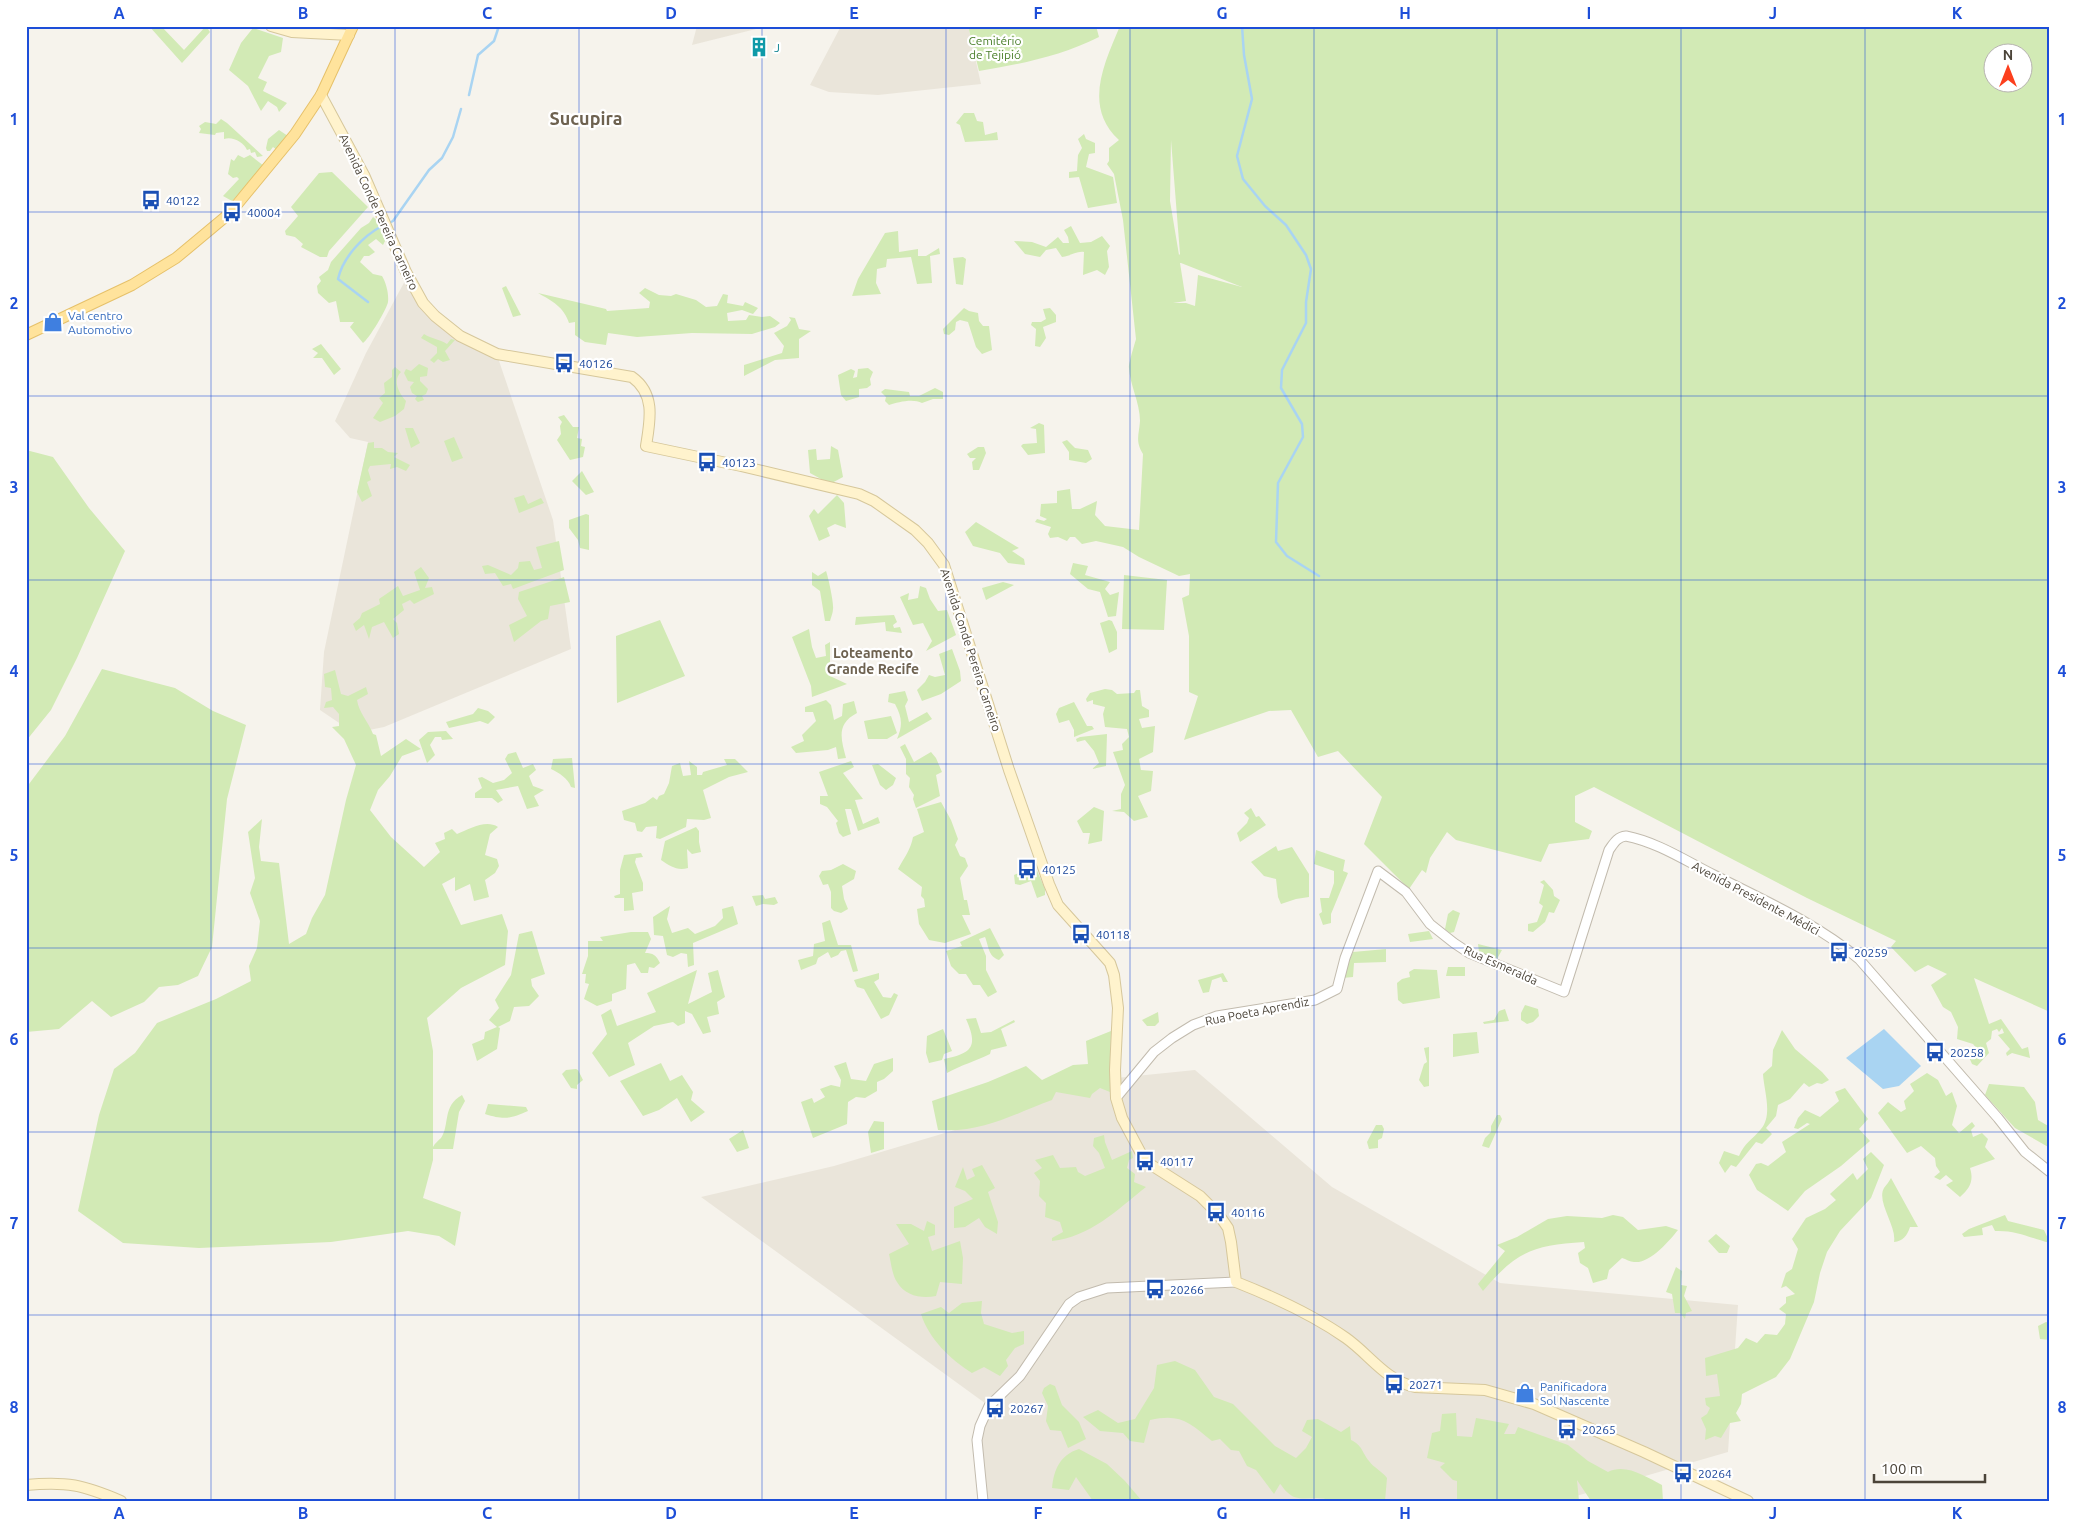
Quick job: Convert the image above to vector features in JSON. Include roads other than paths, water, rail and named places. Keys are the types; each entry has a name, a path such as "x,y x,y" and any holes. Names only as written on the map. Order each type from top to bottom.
{"main road":[{"path":"26,335 132,285 176,258 230,213 295,134 320,94 351,31 292,32 271,26"},
{"name":"Avenida Conde Pereira Carneiro","path":"320,94 353,153 406,272 423,303 442,322 460,336 497,354 632,377 639,382 650,401 646,446 859,494 874,501 902,520 928,543 944,564 1009,770 1058,905 1110,963 1114,975 1118,1008 1115,1070 1116,1098 1125,1125 1145,1161 1200,1196 1212,1206 1224,1221 1232,1242 1236,1282"},
{"path":"1236,1282 1269,1295 1325,1325 1348,1340 1385,1373 1405,1385 1485,1390 1534,1404 1644,1452 1748,1501"},
{"path":"26,1485 56,1482 75,1484 121,1501"}],"street":[{"name":"Avenida Presidente Médici","path":"1564,992 1609,850 1620,837 1633,838 1677,856 1782,910 1859,959 2025,1152 2050,1172"},
{"name":"Rua Esmeralda","path":"1337,989 1345,958 1378,871 1406,892 1430,924 1462,948 1564,992"},
{"name":"Rua Poeta Aprendiz","path":"1116,1098 1154,1052 1193,1025 1217,1016 1315,1000 1337,989"},
{"path":"983,1501 978,1440 980,1426 989,1406 1020,1376 1069,1304 1088,1293 1107,1288 1236,1282"}],"water":[{"path":"1884,1029 1921,1066 1899,1086 1883,1089 1846,1058"}],"waterway":[{"path":"469,95 478,55 494,41 499,26"},
{"path":"1242,26 1244,55 1252,99 1237,156 1243,179 1265,206 1286,225 1306,255 1311,269 1306,302 1306,323 1282,370 1281,388 1302,424 1303,437 1278,483 1276,542 1287,556 1319,576"},
{"path":"387,224 393,221 429,170 442,158 453,137 461,109"},
{"path":"368,302 338,279 349,255 361,241 382,226"}],"place":[{"name":"J","path":"759,47"},
{"name":"40122","path":"151,200"},
{"name":"40004","path":"232,212"},
{"name":"Val centro Automotivo","path":"53,322"},
{"name":"40126","path":"564,363"},
{"name":"40123","path":"707,462"},
{"name":"40125","path":"1027,869"},
{"name":"40118","path":"1081,934"},
{"name":"20259","path":"1839,952"},
{"name":"20258","path":"1935,1052"},
{"name":"40117","path":"1145,1161"},
{"name":"40116","path":"1216,1212"},
{"name":"20266","path":"1155,1289"},
{"name":"20271","path":"1394,1384"},
{"name":"Panificadora Sol Nascente","path":"1525,1393"},
{"name":"20267","path":"995,1408"},
{"name":"20265","path":"1567,1429"},
{"name":"20264","path":"1683,1473"}],"district":[{"name":"Sucupira","path":"586,118"},
{"name":"Loteamento Grande Recife","path":"873,662"}],"park label":[{"name":"Cemitério de Tejipió","path":"995,47"}]}
